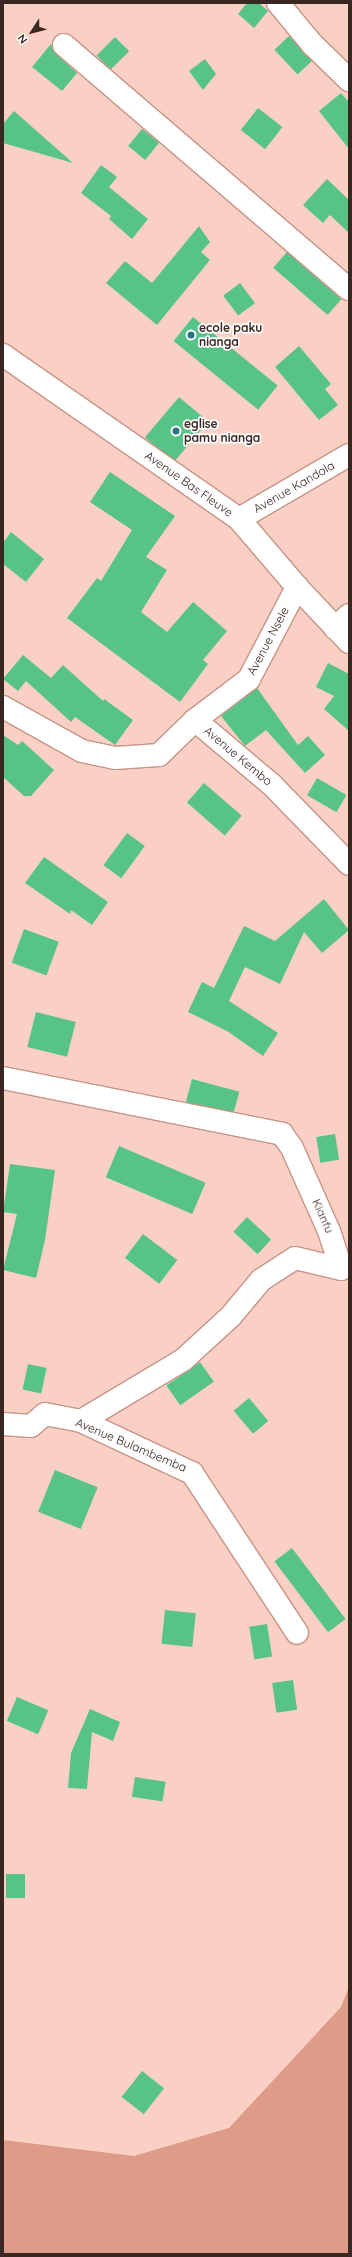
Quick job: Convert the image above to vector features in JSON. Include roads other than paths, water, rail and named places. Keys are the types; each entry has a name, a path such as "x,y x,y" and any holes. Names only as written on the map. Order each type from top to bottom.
{"street":[{"path":"278,3 312,44 349,80"},
{"path":"64,46 349,289"},
{"name":"Avenue Bas Fleuve","path":"3,355 239,519 297,587 344,628"},
{"name":"Avenue Kandola","path":"239,519 349,455"},
{"name":"Avenue Nsele","path":"195,720 249,679 297,587"},
{"name":"Avenue Kembo","path":"3,707 82,751 115,758 159,755 195,720 272,785 349,864"},
{"name":"Kianfu","path":"3,1078 282,1134 292,1148 330,1231 345,1273"},
{"name":"Kianfu","path":"81,1421 184,1360 231,1316 261,1280 295,1258 345,1273"},
{"name":"Avenue Bulambemba","path":"3,1424 31,1426 44,1414 81,1421 192,1473 297,1632"}],"place":[{"name":"ecole paku nianga","path":"191,335"},
{"name":"eglise pamu nianga","path":"176,431"}]}
